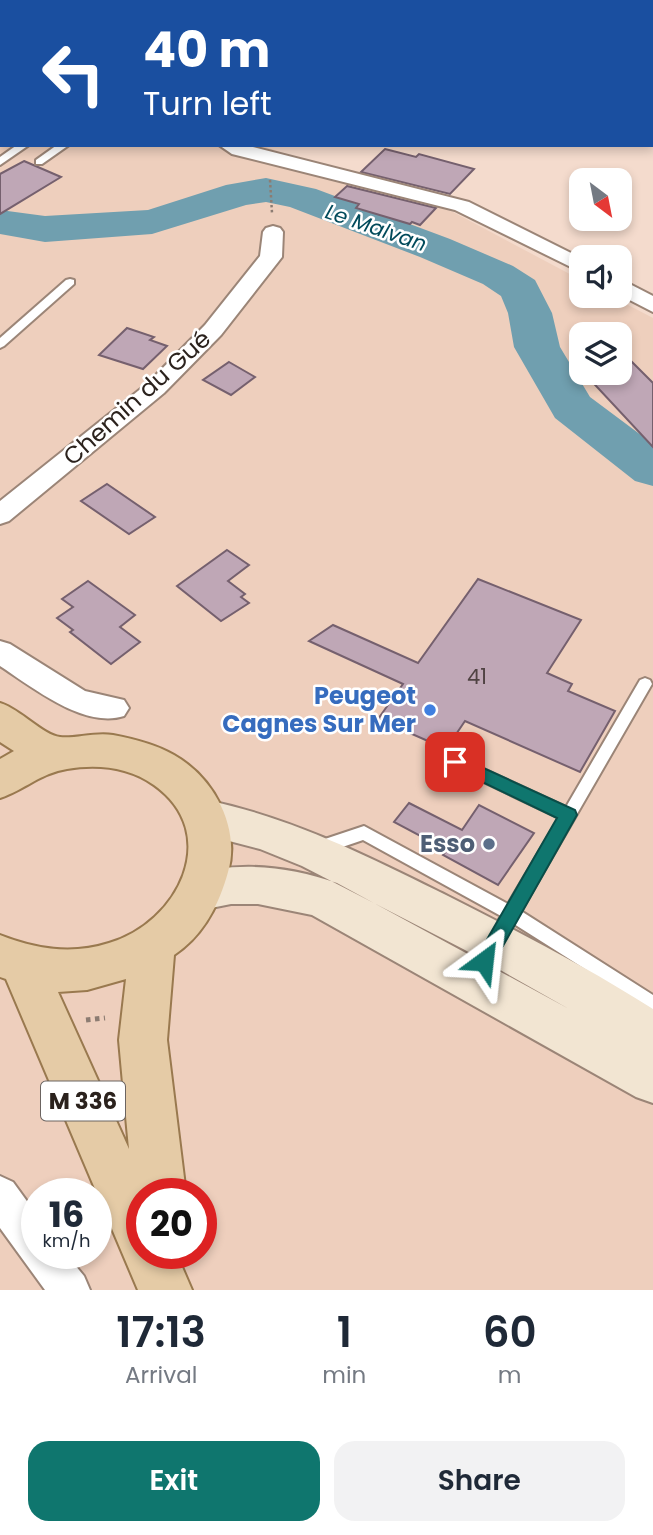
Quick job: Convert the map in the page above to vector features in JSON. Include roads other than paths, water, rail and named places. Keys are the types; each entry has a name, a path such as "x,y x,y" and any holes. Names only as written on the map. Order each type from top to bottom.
{"main road":[{"path":"0,719 20,735 55,754"},
{"path":"0,781 29,763 55,754 93,749 130,753 164,767 190,789 206,818 211,854 201,891 181,920 152,946 111,965 66,972 11,961"},
{"path":"206,818 230,822 315,849 493,945 653,1036"},
{"path":"201,891 231,885 258,885 294,890 493,945 653,1080"},
{"name":"M 336","path":"152,946 143,1040 158,1178"},
{"name":"M 336","path":"11,961 126,1203"},
{"path":"156,1269 165,1290"},
{"path":"170,1269 172,1290"}],"street":[{"path":"234,148 462,206 569,260"},
{"name":"Chemin du Gué","path":"0,515 156,388 214,330 271,257 273,232"},
{"path":"632,293 653,305"},
{"path":"0,652 78,701 114,708"},
{"path":"0,1195 21,1225"},
{"path":"54,1269 70,1290"}],"lane":[{"path":"0,162 21,147"},
{"path":"38,162 61,147"},
{"path":"0,344 70,282"},
{"path":"645,684 493,945 653,1004"},
{"path":"455,762 568,815"}],"waterway":[{"name":"Le Malvan","path":"0,222 45,229 152,222 240,194 266,190 302,198 435,248 498,275 520,289 530,313 537,347 572,407 653,469"}],"place":[{"name":"Peugeot Cagnes Sur Mer","path":"430,710"},
{"name":"Esso","path":"489,844"}]}
